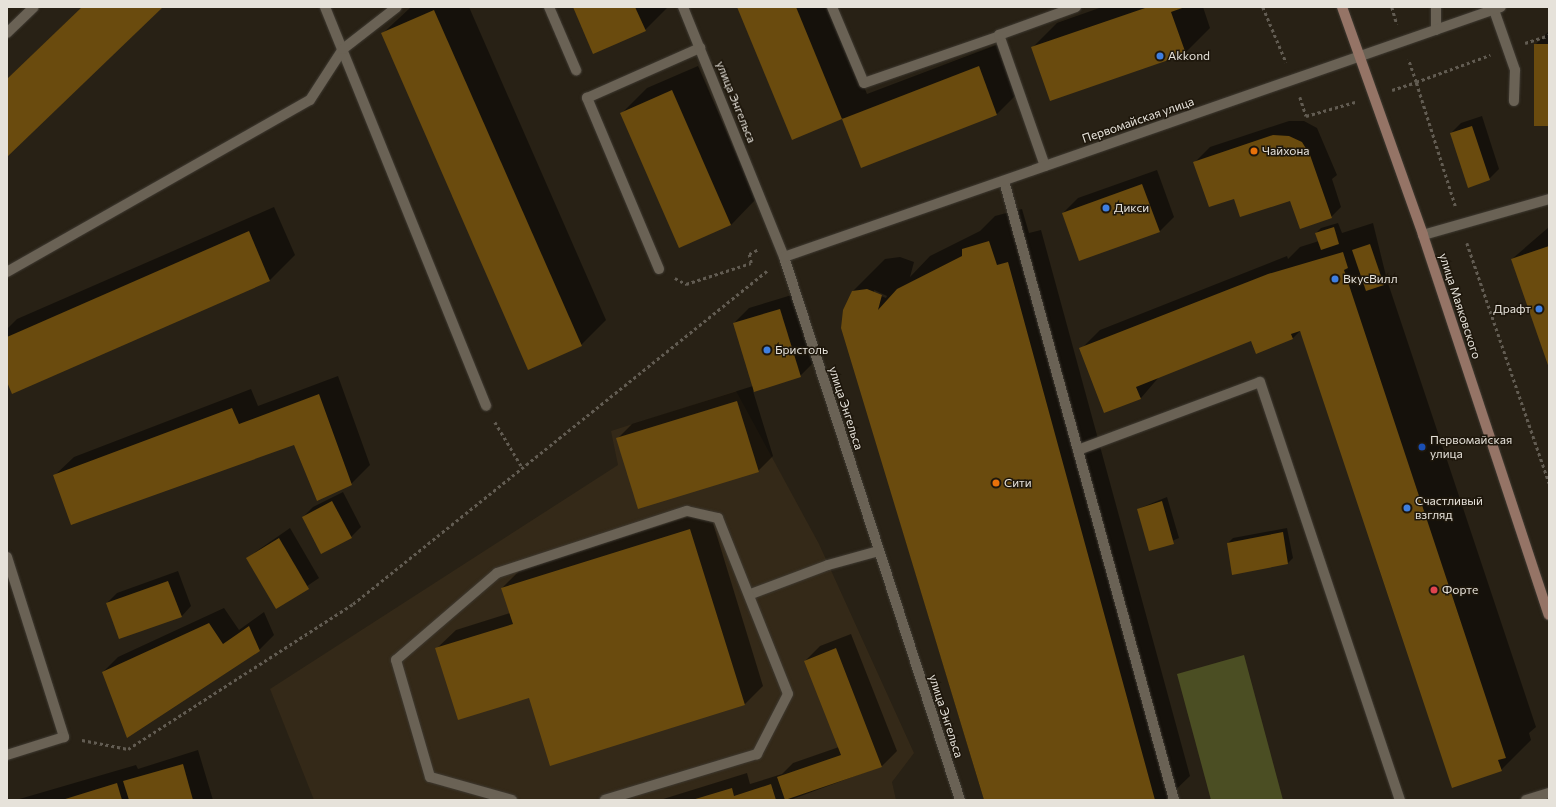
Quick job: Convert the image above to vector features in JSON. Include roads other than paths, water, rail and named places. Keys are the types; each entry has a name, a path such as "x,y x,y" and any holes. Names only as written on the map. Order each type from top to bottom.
{"main road":[{"name":"улица Маяковского","path":"1342,7 1423,235 1549,615"}],"street":[{"path":"7,33 34,7"},
{"path":"325,7 486,406"},
{"path":"7,272 310,100 343,49 397,7"},
{"path":"549,7 576,70"},
{"name":"улица Энгельса","path":"683,7 784,257 960,800"},
{"path":"832,7 864,83 1000,36 1076,7"},
{"path":"1436,7 1436,30"},
{"path":"1497,8 1515,70 1514,101"},
{"name":"Первомайская улица","path":"784,257 1497,8"},
{"path":"1000,36 1045,166"},
{"path":"659,269 587,98 700,48"},
{"path":"1004,181 1174,800"},
{"path":"1423,235 1549,199"},
{"path":"1078,450 1260,382 1400,800"},
{"path":"512,800 430,777 396,660 497,572 688,511 718,518 751,594 788,694 756,754 605,800"},
{"path":"751,594 828,565 879,551"},
{"path":"7,557 64,737 7,755"},
{"path":"1526,800 1549,793"}],"place":[{"name":"Akkond","path":"1160,56"},
{"name":"Чайхона","path":"1254,151"},
{"name":"Дикси","path":"1106,208"},
{"name":"ВкусВилл","path":"1335,279"},
{"name":"Драфт","path":"1539,309"},
{"name":"Бристоль","path":"767,350"},
{"name":"Первомайская улица","path":"1422,447"},
{"name":"Сити","path":"996,483"},
{"name":"Счастливый взгляд","path":"1407,508"},
{"name":"Форте","path":"1434,590"}]}
